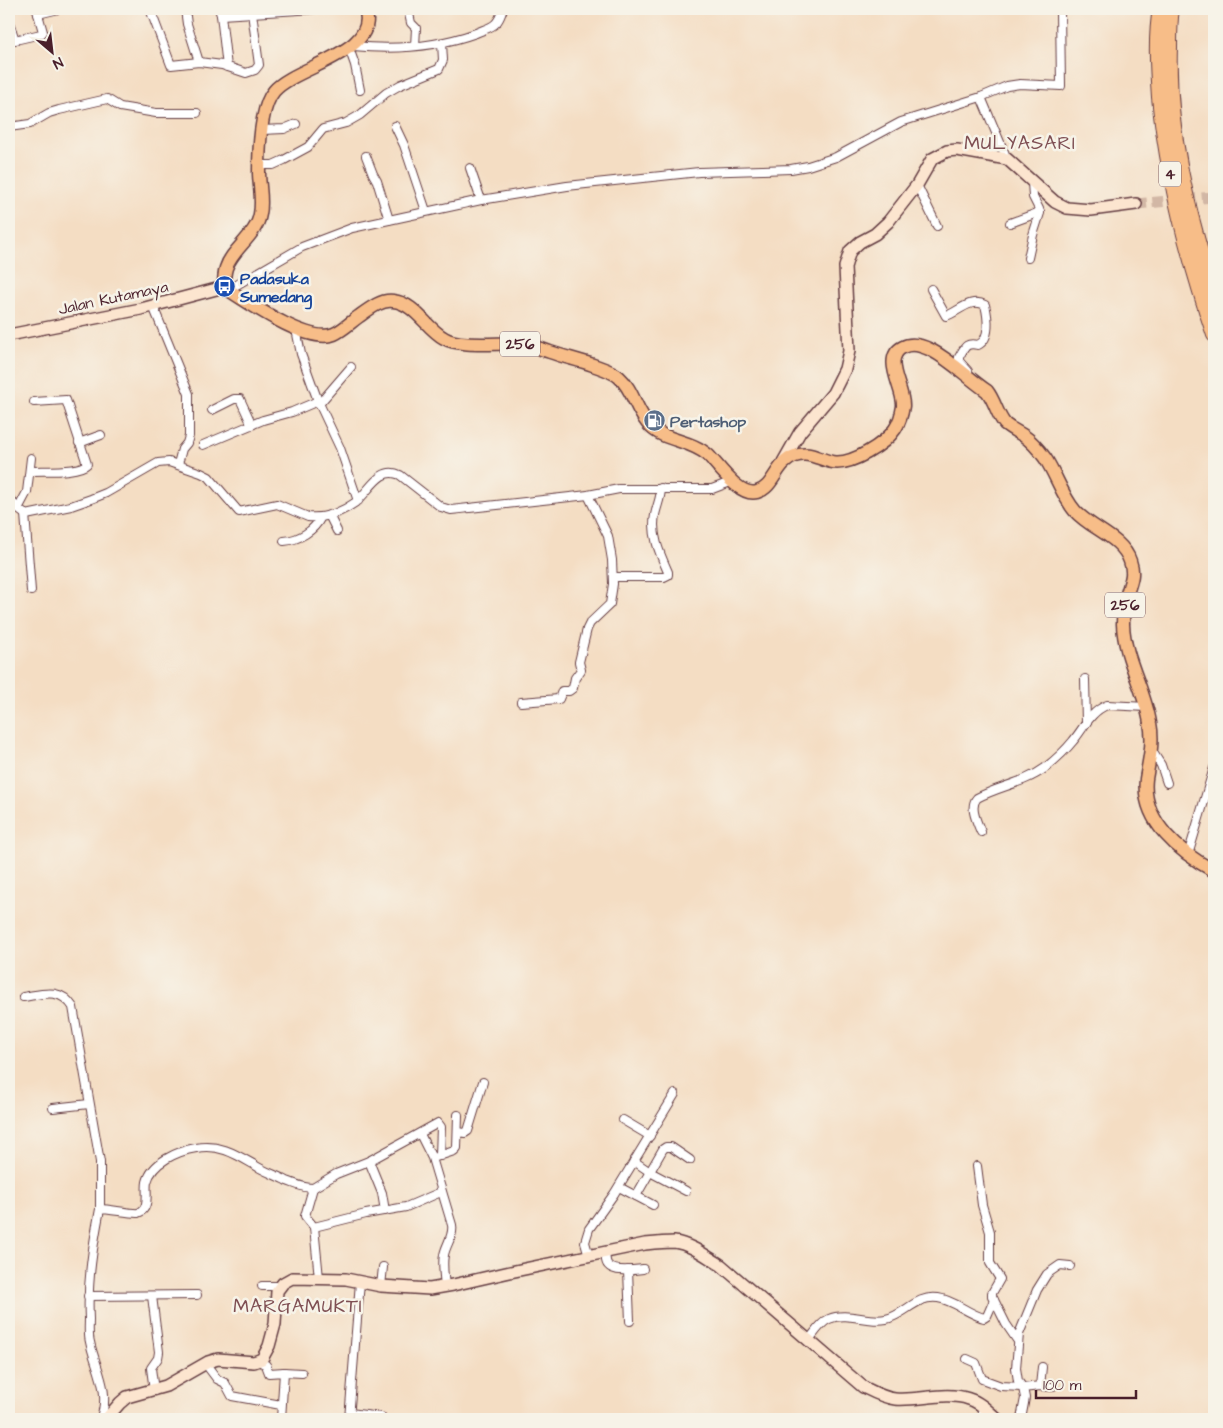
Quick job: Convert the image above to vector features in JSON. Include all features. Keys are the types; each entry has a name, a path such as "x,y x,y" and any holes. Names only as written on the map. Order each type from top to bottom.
{"highway":[{"name":"4","path":"1160,9 1157,69 1162,126 1170,171 1192,264 1214,335"},
{"name":"4","path":"1172,9 1169,69 1174,124 1184,187 1214,295"}],"main road":[{"path":"226,288 226,266 249,237 260,214 259,166 262,130 268,101 275,89 285,82 351,47 366,28 368,19 365,9"},
{"name":"256","path":"226,288 255,308 296,329 318,335 334,334 373,307 390,300 406,305 434,330 450,341 528,345 593,365 619,376 644,419 651,427 664,435 691,444 706,453 745,491 760,491 770,482 783,462"},
{"name":"256","path":"802,453 829,461 840,462 857,457 876,447 890,435 900,420 903,407 903,397 893,362 897,351 906,346 917,345 928,348 953,364 992,397 1003,422 1036,446 1075,511 1111,538 1127,555 1132,570 1132,582 1126,594 1123,624 1129,654 1147,707 1150,722 1152,751 1146,780 1146,797 1152,812 1175,844 1188,855 1214,871"},
{"path":"783,462 802,453"}],"street":[{"path":"9,22 14,40 41,34 37,11 59,9"},
{"path":"150,9 170,64 173,66 199,62 227,67 246,73 255,70 259,65 252,13"},
{"path":"185,9 199,62"},
{"path":"227,67 220,12 252,13 315,9"},
{"path":"408,9 411,23 416,28 415,46"},
{"path":"360,90 351,47 415,46 463,37 492,26 498,20 503,9"},
{"path":"226,288 302,247 345,231 388,220 481,200 567,186 699,172 791,169 808,166 832,158 901,122 981,97 1001,88 1020,84 1061,86 1060,9"},
{"path":"259,166 267,166 284,160 308,147 323,129 346,123 400,84 439,69 443,60 442,42"},
{"path":"981,97 1007,159 1055,202 1067,208 1090,210 1136,204"},
{"path":"9,127 30,124 49,113 68,107 107,99 120,106 156,113 197,113"},
{"path":"262,130 284,129 296,124"},
{"path":"395,126 404,145 426,211"},
{"path":"783,462 800,432 833,393 845,369 848,351 846,266 847,256 854,246 881,229 917,185 932,159 948,151 965,150 1007,159"},
{"path":"366,156 372,174 377,181 388,220"},
{"path":"470,168 481,200"},
{"path":"1028,258 1040,212 1033,197 1032,182"},
{"path":"917,185 937,226"},
{"path":"1010,223 1040,212"},
{"name":"Jalan Kutamaya","path":"9,335 104,317 226,288"},
{"path":"931,289 946,316 971,304 982,303 985,305 988,322 983,341 978,345 969,344 959,358 978,385"},
{"path":"153,306 189,394 189,436 187,443 182,449 178,464"},
{"path":"296,329 301,354 319,402 340,448 358,501"},
{"path":"204,445 252,425 319,402 351,366"},
{"path":"212,410 240,399 252,425"},
{"path":"30,471 74,469 85,466 86,462 66,400 34,402"},
{"path":"800,432 799,443 802,453"},
{"path":"79,443 100,435"},
{"path":"31,458 27,492 21,512 31,591"},
{"path":"21,512 53,510 91,499 106,493 158,463 169,462 209,477 239,512 278,504 308,517 325,516 341,511 358,501 378,478 393,472 400,475 441,507 451,510 588,495 619,489 661,488 702,490 720,487 733,481"},
{"path":"613,580 664,577 668,575 655,538 654,520 660,500 661,488"},
{"path":"521,702 559,699 562,690 573,688 575,678 581,670 579,662 587,629 590,623 610,604 613,580 610,545 608,536 588,495"},
{"path":"9,498 21,512"},
{"path":"325,516 337,531"},
{"path":"284,541 306,535 325,516"},
{"path":"1084,679 1086,722"},
{"path":"981,832 973,809 975,800 980,796 1020,781 1044,769 1074,740 1096,710 1107,705 1147,707"},
{"path":"1152,751 1161,765 1167,783"},
{"path":"1188,855 1214,768"},
{"path":"23,996 55,993 65,997 72,1004 75,1012 100,1162 100,1209 91,1263 88,1296 90,1341 104,1397 104,1408 100,1419"},
{"path":"458,1132 466,1133 468,1131 483,1082"},
{"path":"589,1256 586,1242 589,1229 619,1186 675,1094"},
{"path":"53,1108 89,1104"},
{"path":"436,1157 456,1149 458,1115"},
{"path":"623,1120 650,1136"},
{"path":"319,1278 314,1227 305,1216 313,1188 336,1174 369,1161 420,1134 436,1123 440,1124 436,1157 442,1192 453,1229 443,1257 445,1286"},
{"path":"420,1134 436,1157"},
{"path":"636,1196 666,1147 670,1147 690,1160"},
{"path":"100,1209 139,1212 146,1205 147,1181 159,1164 185,1151 197,1148 213,1148 233,1152 268,1172 299,1185 313,1188"},
{"path":"369,1161 382,1193 385,1211"},
{"path":"634,1161 650,1172 686,1191"},
{"path":"977,1166 982,1205 990,1232 990,1263 1000,1279 992,1293 1006,1324 1017,1340"},
{"path":"619,1186 652,1205"},
{"path":"314,1227 366,1214 406,1207 442,1192"},
{"path":"259,1361 265,1355 269,1346 275,1324 276,1297 281,1286 292,1278 346,1279 381,1286 430,1289 645,1244 668,1242 678,1243 696,1250 734,1276 863,1387 881,1396 897,1399 957,1396 974,1401 997,1419"},
{"path":"605,1253 606,1262 609,1266 622,1270 643,1268"},
{"path":"1021,1419 1025,1398 1018,1381 1016,1368 1017,1340 1044,1276 1050,1270 1060,1265 1070,1266"},
{"path":"381,1286 383,1267"},
{"path":"628,1270 630,1321"},
{"path":"360,1282 349,1416 381,1417 381,1419"},
{"path":"262,1286 281,1286"},
{"path":"88,1296 197,1294"},
{"path":"152,1296 159,1342 158,1358 151,1368 154,1391"},
{"path":"808,1341 825,1321 836,1317 845,1316 868,1320 884,1319 921,1300 935,1298 944,1299 984,1318 988,1316 994,1300"},
{"path":"106,1419 120,1402 127,1397 154,1391 166,1386 205,1363 218,1359 259,1361 266,1365 269,1373 302,1373"},
{"path":"967,1359 976,1363 982,1380 1001,1386 1022,1388 1052,1387"},
{"path":"205,1363 217,1379 225,1383 232,1396 281,1405"},
{"path":"1040,1386 1042,1367"},
{"path":"281,1419 284,1372"},
{"path":"982,1407 983,1419"}],"tunnel":[{"path":"1136,204 1214,197"}],"place":[{"name":"Padasuka Sumedang","path":"224,287"},
{"name":"Pertashop","path":"654,421"}],"district":[{"name":"MULYASARI","path":"1020,142"},
{"name":"MARGAMUKTI","path":"298,1305"}]}
